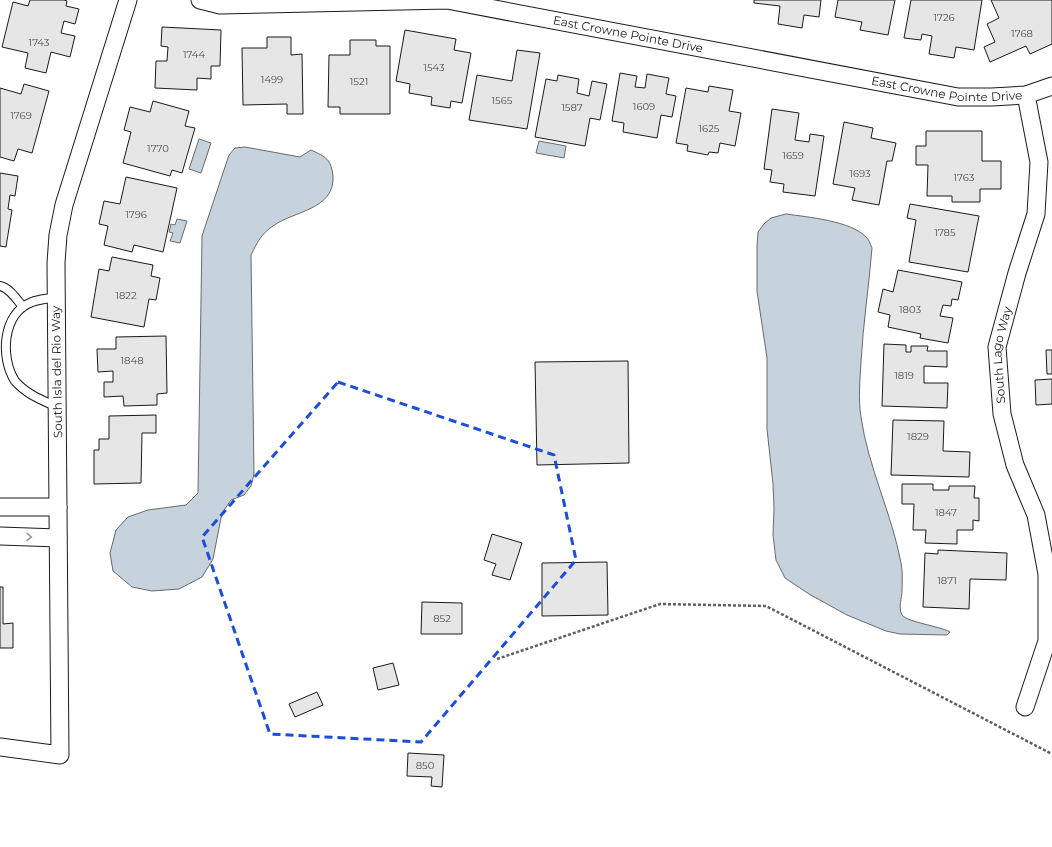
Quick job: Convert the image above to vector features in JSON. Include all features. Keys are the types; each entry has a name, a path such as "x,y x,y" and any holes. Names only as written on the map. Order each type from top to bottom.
{"street":[{"name":"South Isla del Rio Way","path":"0,747 60,755 56,297 58,235 64,206 128,0"},
{"name":"East Crowne Pointe Drive","path":"200,0 220,5 447,0 958,97 992,97 1026,94 1052,86"},
{"name":"South Lago Way","path":"1025,707 1047,641 1047,574 1036,514 1015,465 1002,414 997,347 1017,273 1036,214 1039,162 1026,94"},
{"path":"0,507 58,507"},
{"path":"0,536 58,538"}],"lane":[{"path":"0,286 11,293 23,307"},
{"path":"56,297 31,302 16,313 9,322 5,336 4,352 6,366 14,380 26,392 57,407"}],"path":[{"path":"497,659 660,604 766,606 1052,754"}],"highlighted area":[{"path":"338,382 554,455 576,560 421,742 270,734 202,537"}],"shaded area":[{"path":"199,139 211,143 201,173 189,169"},
{"path":"539,141 566,146 564,158 536,153"},
{"path":"245,147 300,157 311,150 327,159 329,162 333,176 332,187 327,196 320,203 281,221 265,232 251,255 254,474 251,486 244,495 231,500 222,513 213,559 202,577 179,589 152,591 132,587 113,571 110,553 116,530 128,517 148,510 186,505 198,493 202,236 229,155 235,148"},
{"path":"786,214 840,223 859,232 869,240 872,248 863,334 859,397 864,436 892,527 901,563 902,594 900,606 902,615 910,620 950,632 947,635 900,634 886,631 847,615 809,594 785,578 776,560 773,535 773,484 767,429 767,358 757,291 757,246 758,232 764,224 771,218"},
{"path":"177,219 187,221 180,243 170,241 173,233 169,232 171,224 175,225"}],"building":[{"path":"30,0 64,0 67,1 66,6 79,9 75,24 64,21 61,33 75,36 70,57 51,52 46,73 25,68 28,53 2,47 13,2 28,6"},
{"path":"754,0 821,0 819,17 804,15 802,28 778,24 780,6 754,3"},
{"path":"838,0 895,0 888,35 860,30 862,22 835,17"},
{"path":"911,0 982,0 974,50 956,47 954,58 929,54 932,36 922,34 921,40 904,38"},
{"path":"991,0 1052,0 1052,44 1030,54 1026,46 990,62 984,47 995,42 987,24 999,18"},
{"path":"162,27 221,30 220,66 211,66 211,79 197,78 197,90 155,88 156,61 167,61 168,47 161,46"},
{"path":"405,30 456,39 454,50 471,53 462,103 451,101 450,108 431,105 432,97 409,93 410,84 396,81"},
{"path":"267,37 291,37 291,55 302,54 303,114 287,114 287,104 243,105 242,48 267,48"},
{"path":"350,40 376,40 376,46 390,46 390,114 340,114 340,107 328,107 329,55 350,55"},
{"path":"517,50 540,53 527,129 469,120 477,75 512,81"},
{"path":"620,73 637,76 635,87 645,88 647,74 669,78 666,94 676,96 672,117 661,115 657,138 623,132 624,123 612,121"},
{"path":"558,75 579,79 577,93 589,96 592,81 607,84 600,120 590,118 585,146 535,137 546,79 557,81"},
{"path":"24,84 49,91 32,153 18,149 14,161 0,157 0,88 21,94"},
{"path":"709,86 733,90 729,111 741,113 735,146 720,143 718,153 709,152 708,155 687,151 688,145 676,143 686,88 708,92"},
{"path":"153,101 189,111 185,126 195,128 182,173 172,170 170,176 123,163 131,132 124,130 130,107 150,112"},
{"path":"772,109 799,113 795,140 809,142 810,134 824,136 815,196 783,192 784,184 770,182 772,170 764,169"},
{"path":"844,122 873,128 871,138 896,143 892,161 887,161 879,205 852,200 855,188 833,184"},
{"path":"926,131 982,131 982,161 1001,161 1001,189 980,189 980,202 952,202 952,196 927,196 928,165 916,165 916,146 926,146"},
{"path":"0,173 18,176 15,196 10,195 8,209 12,210 6,247 0,246"},
{"path":"126,177 177,188 163,252 134,245 132,252 104,245 108,226 99,224 104,201 120,204"},
{"path":"910,204 979,216 968,272 909,262 916,220 907,218"},
{"path":"112,257 153,265 151,276 160,278 156,300 149,299 144,327 91,317 99,269 109,271"},
{"path":"898,270 962,282 958,300 952,299 951,306 943,305 940,316 953,318 948,343 920,338 921,334 888,327 890,315 878,312 883,289 893,292"},
{"path":"166,336 167,393 157,394 157,405 124,406 123,396 104,397 104,382 113,382 113,371 98,372 97,349 116,349 116,337"},
{"path":"884,344 906,345 906,352 911,352 911,346 928,346 927,351 947,351 947,367 924,366 924,383 948,383 947,408 882,406"},
{"path":"1046,350 1052,350 1052,374 1047,374"},
{"path":"628,361 629,463 537,465 535,362"},
{"path":"1052,379 1052,404 1036,405 1035,380"},
{"path":"156,415 156,433 142,433 141,483 94,484 94,450 99,450 99,439 109,439 109,416"},
{"path":"893,420 944,421 943,451 970,452 969,477 891,475"},
{"path":"902,484 933,484 933,490 949,490 949,486 975,486 974,498 979,498 979,521 973,520 973,530 957,530 957,544 925,543 926,530 913,530 914,504 902,504"},
{"path":"492,534 522,543 510,580 492,575 496,564 484,560"},
{"path":"938,550 1007,553 1006,580 970,579 969,609 923,607 925,553 938,554"},
{"path":"607,562 608,615 542,616 542,563"},
{"path":"0,587 3,587 3,624 13,623 13,648 0,648"},
{"path":"422,602 462,603 462,634 421,634"},
{"path":"393,663 399,685 378,690 373,668"},
{"path":"317,692 323,705 295,717 289,704"},
{"path":"408,753 444,755 442,787 431,786 432,777 407,776"}]}
